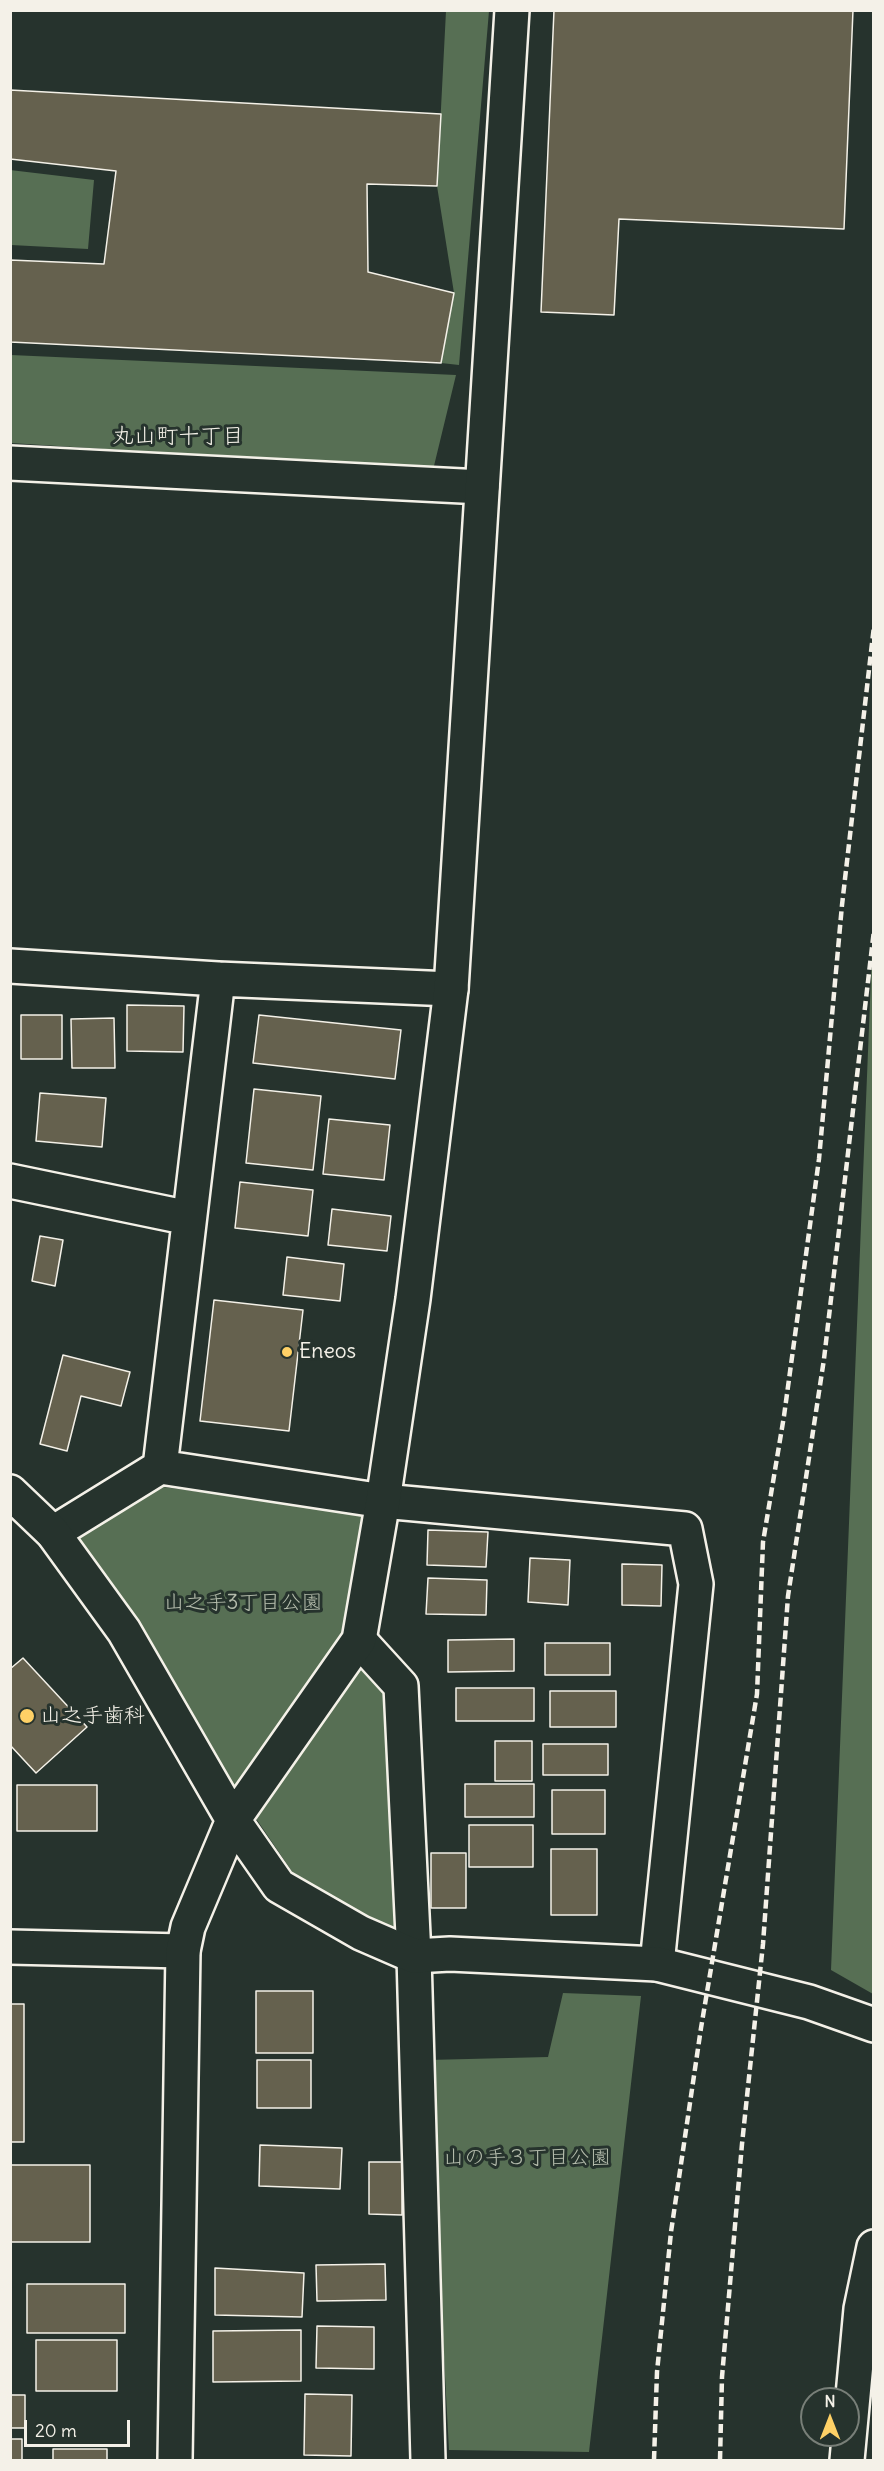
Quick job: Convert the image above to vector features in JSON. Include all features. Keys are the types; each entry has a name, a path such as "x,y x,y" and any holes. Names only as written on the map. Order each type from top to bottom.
{"street":[{"path":"175,2460 183,1951 188,1927 233,1820 359,1640 383,1501 413,1299 451,989 513,10"},
{"path":"10,463 482,487"},
{"path":"10,966 218,979 451,989"},
{"path":"160,1467 218,979"},
{"path":"10,1181 189,1218"},
{"path":"53,1533 160,1467 383,1501 685,1529 696,1584 657,1964"},
{"path":"10,1492 53,1533 124,1631 233,1820 279,1886 361,1933 414,1956 450,1954 657,1964 809,2002 873,2025"},
{"path":"359,1640 401,1686 414,1956 428,2460"},
{"path":"10,1947 183,1951"},
{"path":"847,2460 861,2309 873,2247"}],"green space":[{"path":"446,11 489,11 459,365 441,363 454,293 437,186"},
{"path":"10,170 94,180 88,249 11,245"},
{"path":"11,355 456,375 433,470 11,443"},
{"path":"873,927 874,1994 831,1970"},
{"name":"山之手3丁目公園","path":"163,1487 370,1514 347,1637 387,1693 399,1933 295,1876 76,1542 91,1526"},
{"name":"山の手３丁目公園","path":"563,1993 641,1996 589,2452 449,2450 428,2060 548,2057"}],"building":[{"path":"554,10 853,10 844,229 619,219 614,315 541,312"},
{"path":"10,90 441,114 437,186 367,184 368,272 454,293 441,363 10,342 10,260 104,264 116,171 10,159"},
{"path":"127,1005 184,1006 183,1052 127,1051"},
{"path":"21,1015 62,1015 62,1059 21,1059"},
{"path":"259,1015 401,1030 395,1079 253,1063"},
{"path":"114,1018 115,1068 72,1068 71,1019"},
{"path":"254,1089 321,1096 313,1170 246,1163"},
{"path":"40,1093 106,1098 102,1147 36,1141"},
{"path":"329,1119 390,1125 384,1180 323,1174"},
{"path":"240,1182 313,1190 308,1236 235,1228"},
{"path":"332,1209 391,1216 387,1251 328,1245"},
{"path":"40,1236 63,1240 55,1286 32,1281"},
{"path":"287,1257 344,1264 340,1301 283,1295"},
{"path":"214,1300 303,1310 289,1431 200,1421"},
{"path":"63,1355 130,1372 121,1406 81,1396 67,1451 40,1444"},
{"path":"428,1530 488,1532 486,1567 427,1565"},
{"path":"530,1558 570,1560 568,1605 528,1602"},
{"path":"622,1564 662,1565 661,1606 622,1605"},
{"path":"428,1578 487,1580 486,1615 426,1614"},
{"path":"514,1639 514,1671 448,1672 448,1640"},
{"path":"545,1643 610,1643 610,1675 545,1675"},
{"path":"23,1658 87,1727 36,1773 10,1745 10,1669"},
{"path":"456,1688 534,1688 534,1721 456,1721"},
{"path":"550,1691 616,1691 616,1727 550,1727"},
{"path":"495,1741 532,1741 532,1781 495,1781"},
{"path":"543,1744 608,1744 608,1775 543,1775"},
{"path":"465,1784 534,1784 534,1817 465,1817"},
{"path":"17,1785 97,1785 97,1831 17,1831"},
{"path":"552,1790 605,1790 605,1834 552,1834"},
{"path":"469,1825 533,1825 533,1867 469,1867"},
{"path":"551,1849 597,1849 597,1915 551,1915"},
{"path":"431,1853 466,1853 466,1908 431,1908"},
{"path":"256,1991 313,1991 313,2053 256,2053"},
{"path":"10,2004 24,2004 24,2142 10,2142"},
{"path":"257,2060 311,2060 311,2108 257,2108"},
{"path":"260,2145 342,2148 340,2189 259,2186"},
{"path":"369,2162 402,2162 402,2215 369,2214"},
{"path":"10,2165 90,2165 90,2242 10,2242"},
{"path":"385,2264 386,2300 317,2301 316,2265"},
{"path":"215,2268 304,2273 302,2317 215,2315"},
{"path":"27,2284 125,2284 125,2333 27,2333"},
{"path":"317,2326 374,2327 374,2369 316,2368"},
{"path":"301,2330 301,2381 213,2382 213,2331"},
{"path":"36,2340 117,2340 117,2391 36,2391"},
{"path":"305,2394 352,2395 351,2456 304,2455"},
{"path":"10,2395 25,2395 25,2428 10,2428"},
{"path":"10,2439 22,2439 22,2460 10,2460"},
{"path":"53,2449 107,2449 107,2460 53,2460"}],"railway":[{"path":"654,2460 657,2372 671,2232 701,2028 757,1694 763,1542 784,1416 819,1159 842,905 874,626"},
{"path":"720,2460 722,2377 742,2144 763,1944 788,1596 824,1359 874,930"}],"place":[{"name":"Eneos","path":"287,1352"},
{"name":"山之手歯科","path":"27,1716"}],"district":[{"name":"丸山町十丁目","path":"178,437"}]}
